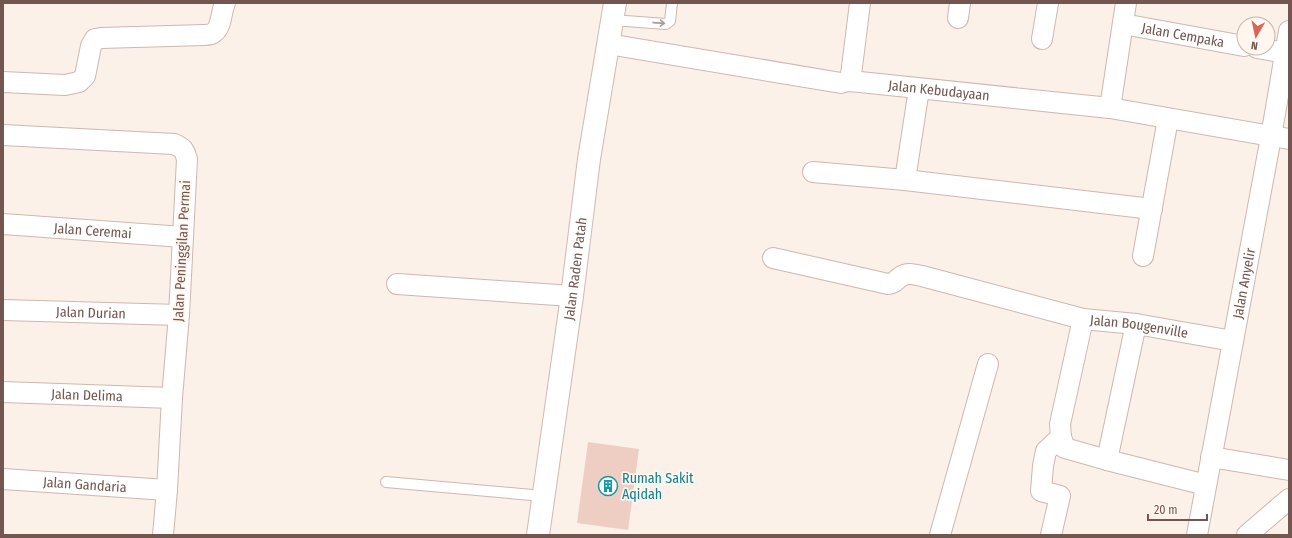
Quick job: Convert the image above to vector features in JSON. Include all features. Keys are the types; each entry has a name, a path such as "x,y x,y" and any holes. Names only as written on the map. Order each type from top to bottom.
{"main road":[{"name":"Jalan Raden Patah","path":"538,535 572,296 589,159 613,11"}],"street":[{"path":"3,82 65,85 78,82 85,76 90,46 95,39 204,35 213,33 218,29 225,3"},
{"path":"848,82 852,75 860,3"},
{"path":"1042,39 1048,3"},
{"path":"1110,108 1126,3"},
{"name":"Jalan Cempaka","path":"1123,24 1236,45"},
{"name":"Jalan Anyelir","path":"1197,535 1233,341 1280,138 1289,31"},
{"name":"Jalan Kebudayaan","path":"608,44 841,83 848,82 1110,108 1280,138"},
{"path":"1276,51 1286,53"},
{"path":"906,180 919,89"},
{"path":"1144,256 1168,119"},
{"name":"Jalan Peninggilan Permai","path":"3,135 174,144 182,148 187,159 179,315 172,398 164,535"},
{"path":"813,172 906,180 1152,209"},
{"name":"Jalan Ceremai","path":"3,224 183,237"},
{"path":"773,258 888,284 895,283 901,276 909,274 922,276 1083,319"},
{"path":"397,284 572,296"},
{"name":"Jalan Durian","path":"3,310 179,315"},
{"name":"Jalan Bougenville","path":"1060,437 1060,424 1083,319 1136,324 1233,341"},
{"path":"1106,460 1136,324"},
{"path":"940,535 988,364"},
{"name":"Jalan Delima","path":"3,392 172,398"},
{"path":"1051,535 1060,496 1041,491 1043,466 1046,451 1060,437 1065,448 1106,460 1206,485"},
{"path":"1212,457 1289,470"},
{"name":"Jalan Gandaria","path":"3,479 167,490"},
{"path":"1247,535 1289,499"}],"lane":[{"path":"613,11 666,24 670,21 672,3"},
{"path":"386,482 543,496"}],"building":[{"name":"Rumah Sakit Aqidah","path":"588,442 639,449 628,530 577,523"}],"place":[{"name":"Rumah Sakit Aqidah","path":"608,486"}]}
